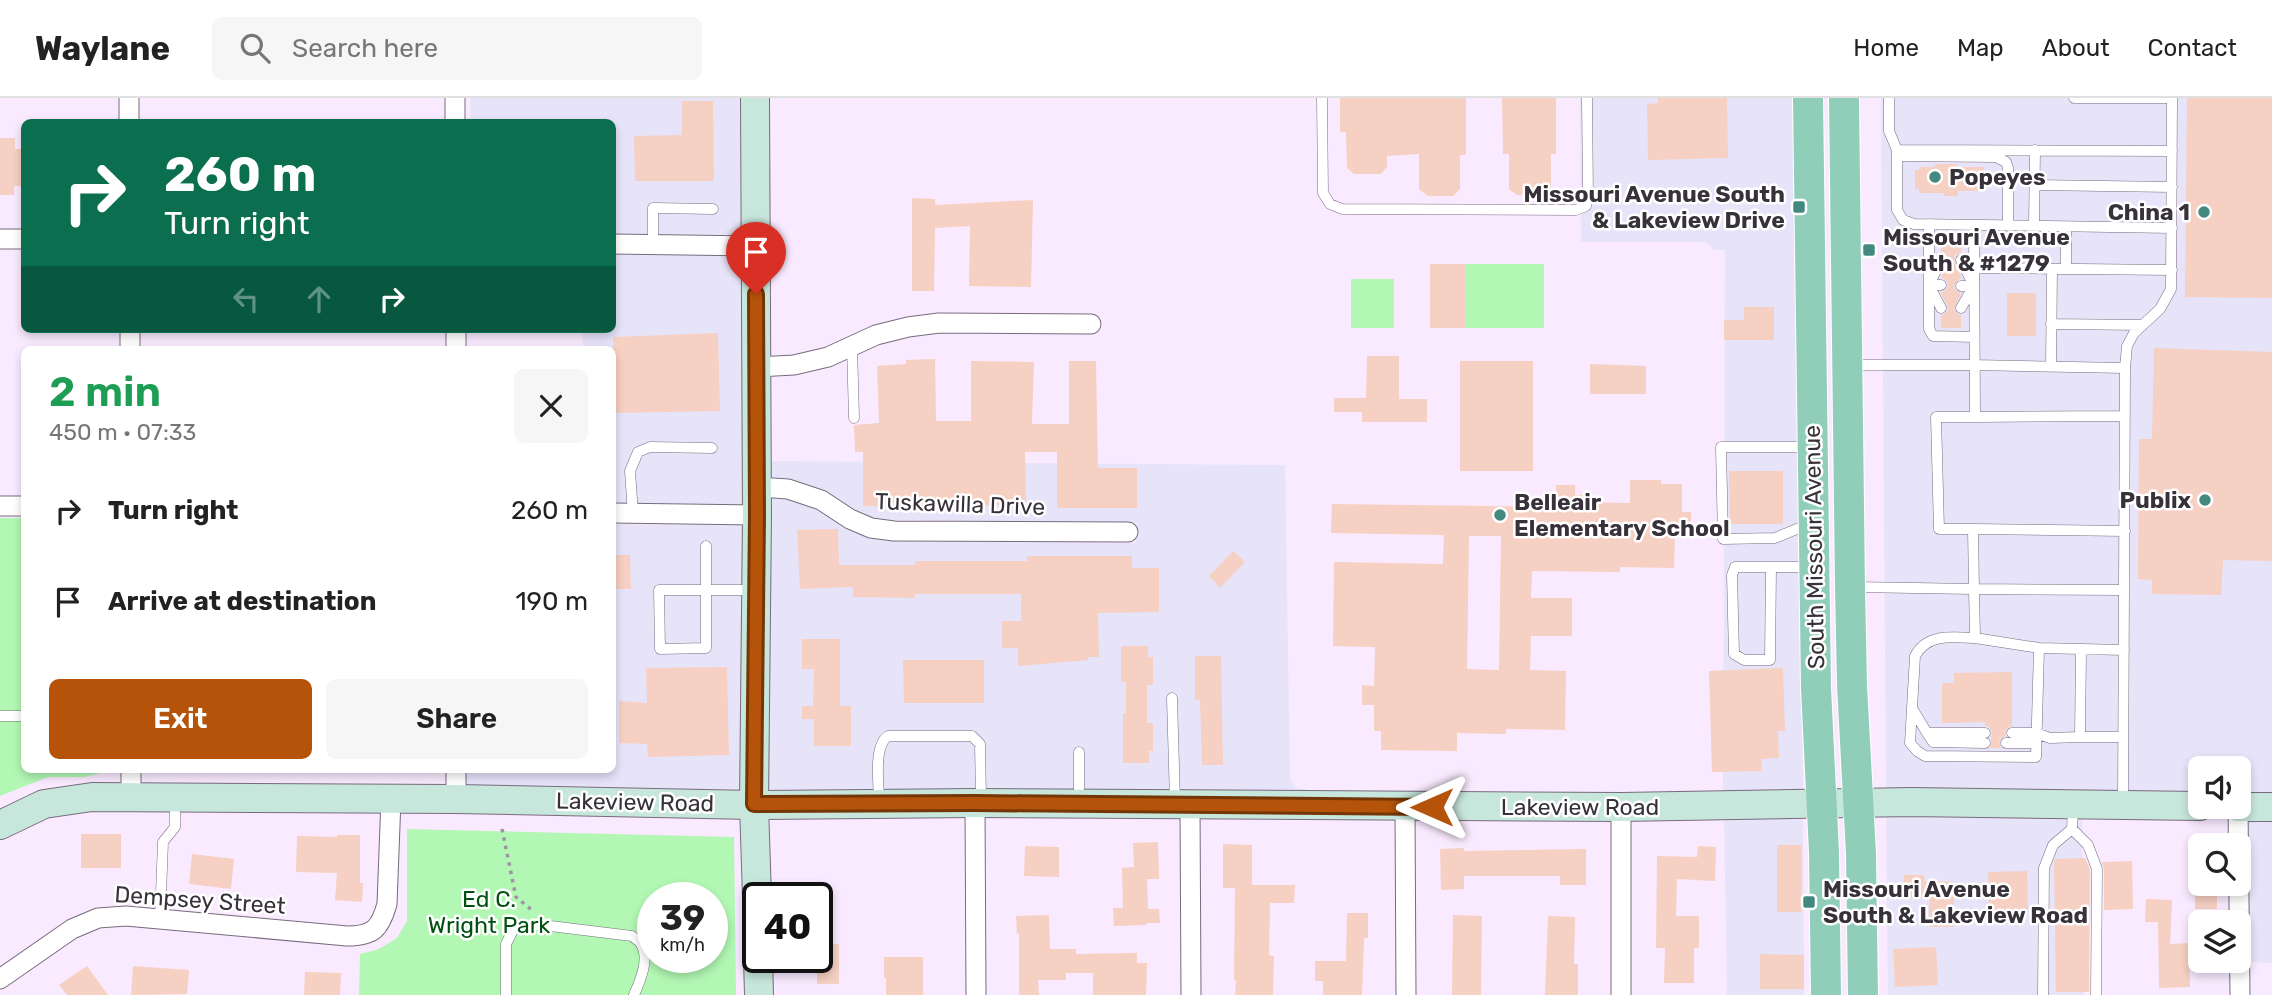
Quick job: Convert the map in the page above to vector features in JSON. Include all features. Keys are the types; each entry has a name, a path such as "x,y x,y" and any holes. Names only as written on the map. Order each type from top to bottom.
{"main road":[{"name":"South Missouri Avenue","path":"1808,98 1816,688 1822,804 1826,995"},
{"name":"South Missouri Avenue","path":"1844,98 1850,587 1863,995"}],"street":[{"path":"129,98 129,119"},
{"path":"455,98 455,119"},
{"path":"755,98 757,501 754,804 757,882"},
{"path":"0,239 21,239"},
{"path":"616,244 755,246"},
{"path":"756,367 794,365 828,357 876,335 939,323 1091,324"},
{"name":"Tuskawilla Drive","path":"616,513 633,514 757,501 788,489 821,500 871,528 1128,532"},
{"path":"0,506 21,506"},
{"path":"456,773 456,799"},
{"name":"Lakeview Road","path":"0,825 44,804 92,797 131,783 175,797 754,804 1621,807 1910,802 2072,817 2123,804 2188,806"},
{"name":"Dempsey Street","path":"0,979 72,929 98,918 126,916 347,936 373,932 383,920 387,904 391,799"},
{"path":"976,995 978,803"},
{"path":"1183,805 1191,995"},
{"path":"1405,807 1406,995"},
{"path":"1621,807 1621,995"},
{"path":"2251,807 2272,807"},
{"path":"2238,819 2240,995"},
{"path":"758,973 759,995"}],"lane":[{"path":"1322,98 1323,193 1330,204 1342,209 1576,210 1586,206 1588,198 1587,98"},
{"path":"1889,98 1889,131 1897,153 1898,210 1903,220 1914,224 2172,228"},
{"path":"2074,98 2172,98 2171,289 2161,309 2134,334 2127,346 2125,368 2123,804"},
{"path":"2035,150 2035,226"},
{"path":"1897,153 2172,151"},
{"path":"1897,153 1996,157 2006,162 2008,226"},
{"path":"2035,185 2172,187"},
{"path":"653,244 653,208 713,209"},
{"path":"1929,224 1929,329 1934,336 1974,337"},
{"path":"1974,225 1975,417"},
{"path":"2066,227 2066,269"},
{"path":"1929,285 1941,260"},
{"path":"1961,260 1975,286"},
{"path":"1975,268 2172,270"},
{"path":"2051,367 2052,269"},
{"path":"1929,285 1941,285"},
{"path":"1929,285 1941,308"},
{"path":"1961,286 1975,286"},
{"path":"1961,308 1975,286"},
{"path":"2051,324 2143,325"},
{"path":"852,346 854,418"},
{"path":"1847,365 2125,368"},
{"path":"2125,416 1936,417 1939,529 2125,531"},
{"path":"633,514 630,471 639,452 650,447 712,448"},
{"path":"1812,447 1721,447 1723,539 1774,538 1814,523"},
{"path":"1973,529 1975,638"},
{"path":"706,546 706,590 706,648 660,649 659,590 706,590 756,590"},
{"path":"1771,566 1770,660 1744,660 1734,654 1732,575 1735,566 1771,566 1814,567"},
{"path":"1850,587 2124,590"},
{"path":"2039,648 2036,757 1925,756 1910,743 1915,656 1920,647 1933,639 1975,638 2039,648 2124,650"},
{"path":"2080,737 2081,650"},
{"path":"1172,698 1183,805"},
{"path":"1912,708 1927,733 1985,738"},
{"path":"0,716 21,716"},
{"path":"2012,733 2036,738"},
{"path":"878,804 878,749 882,740 888,736 972,736 980,744 978,803"},
{"path":"2006,743 2036,738 2123,737"},
{"path":"1079,752 1079,804"},
{"path":"160,919 163,842 175,827 175,797"},
{"path":"2043,995 2044,868 2053,845 2072,817 2088,845 2096,869 2096,995"},
{"path":"506,995 506,944 514,928 542,925 632,936 641,943 645,958 634,995"}],"shaded area":[{"path":"470,98 745,98 746,235 616,234 616,119 471,119"},
{"path":"1580,98 1799,98 1803,794 1723,795 1725,250 1714,250 1706,242 1581,242"},
{"path":"1881,98 2272,98 2272,797 2251,796 2251,756 2188,756 2188,796 1886,792"},
{"path":"616,254 746,256 748,505 616,503 616,346 583,346 583,333 616,333"},
{"path":"766,461 1285,465 1290,780 1298,789 1308,789 1310,795 763,794 766,498 786,499 817,509 846,528 870,538 894,541 1136,543 1137,523 873,518 824,490 791,479 766,477"},
{"path":"616,524 748,525 745,794 465,789 465,773 616,773"},
{"path":"1886,813 2188,816 2188,819 2082,816 2084,995 1888,995"},
{"path":"1803,815 1804,995 1727,995 1724,816"},
{"path":"2272,817 2272,963 2251,962 2251,910 2248,910 2248,896 2251,896 2251,833 2247,833 2247,819"}],"green space":[{"path":"1465,264 1544,264 1544,328 1465,328"},
{"path":"1351,279 1394,279 1394,328 1351,328"},
{"path":"0,518 21,518 21,773 102,773 84,777 48,777 0,796"},
{"name":"Ed C. Wright Park","path":"407,829 734,837 736,995 359,995 360,954 379,949 397,938 407,921"}],"building":[{"path":"1340,98 1466,98 1466,155 1460,155 1460,189 1453,196 1428,196 1419,189 1419,154 1387,156 1387,167 1381,174 1354,174 1347,168 1346,132 1340,132"},
{"path":"1502,98 1556,98 1556,154 1551,154 1551,187 1544,195 1517,195 1509,189 1509,154 1503,154"},
{"path":"1658,98 1727,98 1728,158 1648,160 1647,104 1658,103"},
{"path":"2187,98 2272,98 2272,298 2185,297"},
{"path":"682,101 713,101 714,181 635,181 634,136 682,135"},
{"path":"0,138 15,138 15,149 21,149 21,186 14,186 14,195 0,195"},
{"path":"1935,164 1984,167 1984,191 1958,191 1958,196 1919,193 1919,189 1915,189 1915,170 1919,170 1919,167 1935,167"},
{"path":"912,198 935,199 935,205 1033,200 1031,287 969,286 970,226 935,228 934,291 912,291"},
{"path":"1941,242 1961,242 1961,253 1955,255 1954,260 1961,277 1954,285 1955,290 1961,293 1954,309 1961,315 1961,328 1941,328 1941,315 1947,312 1948,308 1941,292 1948,286 1947,281 1941,277 1948,260 1947,255 1941,253"},
{"path":"1430,264 1465,264 1465,328 1430,328"},
{"path":"2007,293 2036,293 2036,336 2007,336"},
{"path":"1744,307 1774,307 1774,340 1724,340 1724,320 1744,320"},
{"path":"718,333 720,411 616,413 616,346 613,346 613,337"},
{"name":"Publix","path":"2154,348 2272,352 2272,561 2223,560 2221,595 2152,594 2152,580 2138,579 2139,439 2152,439"},
{"path":"1367,356 1399,356 1399,399 1427,399 1427,422 1362,422 1362,412 1334,412 1334,398 1366,398"},
{"path":"935,359 936,421 971,421 971,361 1034,362 1032,424 1069,424 1069,361 1096,361 1098,468 1137,468 1137,508 1057,508 1057,452 1025,452 1026,504 863,506 863,452 855,452 854,425 879,423 877,366 906,364 906,360"},
{"path":"1460,361 1533,361 1533,471 1460,471"},
{"path":"1590,364 1646,366 1646,394 1590,394"},
{"path":"1729,471 1783,471 1783,524 1730,524"},
{"path":"1630,480 1661,480 1661,484 1682,484 1682,512 1691,512 1691,536 1675,536 1674,568 1620,567 1620,572 1532,571 1531,598 1572,598 1572,636 1531,636 1530,670 1566,671 1565,730 1506,729 1506,734 1457,733 1457,751 1381,750 1381,731 1374,731 1374,705 1362,705 1362,685 1374,686 1375,647 1333,646 1334,562 1443,564 1444,535 1331,533 1332,504 1556,507 1556,485 1575,485 1575,495 1584,495 1584,502 1630,503","holes":["1469,536 1501,536 1499,670 1467,669"]},
{"path":"838,529 839,565 915,565 915,561 1027,561 1027,556 1132,556 1132,568 1159,568 1159,612 1098,613 1099,657 1018,666 1018,648 1002,648 1002,621 1021,621 1021,594 915,594 915,598 853,597 853,587 800,589 797,530"},
{"path":"1233,551 1245,562 1220,588 1209,576"},
{"path":"616,555 630,555 631,589 616,589"},
{"path":"802,639 840,639 840,706 851,706 851,746 814,746 814,719 802,719 802,706 813,706 814,669 802,669"},
{"path":"1121,646 1148,646 1148,657 1153,657 1153,685 1147,685 1147,723 1153,723 1153,751 1149,751 1149,763 1123,763 1126,682 1121,682"},
{"path":"1195,656 1221,656 1223,765 1202,765 1200,700 1195,700"},
{"path":"903,660 984,660 984,703 904,703"},
{"path":"727,667 729,755 648,757 647,744 619,743 619,701 647,703 646,668"},
{"path":"1783,668 1785,731 1778,731 1779,758 1761,759 1762,771 1712,772 1709,671"},
{"path":"2012,672 2012,726 2006,729 2005,736 1999,740 2001,748 1990,748 1992,732 1985,726 1985,722 1942,723 1942,683 1954,683 1954,673"},
{"path":"81,834 121,834 121,868 81,868"},
{"path":"360,835 362,902 335,900 337,873 296,872 297,836"},
{"path":"1158,842 1159,879 1147,879 1148,909 1159,909 1160,923 1114,926 1113,908 1123,908 1122,868 1134,867 1133,843"},
{"path":"1223,844 1252,845 1252,885 1295,885 1294,903 1270,903 1269,955 1274,956 1273,995 1235,995 1235,888 1223,888"},
{"path":"1777,845 1802,845 1801,912 1777,912"},
{"path":"1025,846 1059,847 1059,877 1024,876"},
{"path":"1698,846 1716,847 1715,881 1677,879 1676,916 1699,916 1699,948 1694,948 1694,983 1664,983 1665,948 1656,948 1657,856 1697,857"},
{"path":"1464,848 1464,851 1586,849 1586,885 1560,885 1560,876 1464,876 1464,889 1441,890 1440,849"},
{"path":"192,854 234,859 231,889 189,884"},
{"path":"2085,858 2090,870 2089,992 2056,992 2055,859"},
{"path":"2132,861 2133,909 2104,910 2102,862"},
{"path":"2027,871 2028,914 1989,914 1988,872"},
{"path":"1904,875 1924,875 1924,881 1954,882 1954,927 1929,927 1929,898 1904,898"},
{"path":"2195,896 2217,896 2217,909 2195,909"},
{"path":"2146,899 2172,900 2170,944 2188,943 2190,987 2159,988 2158,922 2145,922"},
{"path":"1347,913 1368,913 1368,938 1364,938 1362,995 1323,995 1323,981 1315,981 1315,961 1346,961"},
{"path":"1049,915 1050,949 1076,949 1076,954 1137,953 1137,963 1147,963 1146,995 1093,995 1093,973 1066,973 1066,980 1038,980 1039,995 1019,995 1019,934 1016,916"},
{"path":"1453,915 1482,916 1481,995 1452,995"},
{"path":"1548,916 1575,917 1574,964 1578,964 1578,995 1545,995"},
{"path":"833,944 839,944 839,984 817,984 817,973 833,973"},
{"path":"1936,947 1938,985 1895,987 1893,949"},
{"path":"1760,954 1804,955 1804,989 1760,989"},
{"path":"884,957 923,957 923,995 886,995"},
{"path":"87,966 108,995 67,995 59,985"},
{"path":"133,966 189,970 187,994 131,995"},
{"path":"305,972 341,973 340,995 304,995"}],"place":[{"name":"Popeyes","path":"1935,177"},
{"name":"Missouri Avenue South & Lakeview Drive","path":"1799,207"},
{"name":"China 1","path":"2204,212"},
{"name":"Missouri Avenue South & #1279","path":"1869,250"},
{"name":"Publix","path":"2205,500"},
{"name":"Belleair Elementary School","path":"1500,515"},
{"name":"Missouri Avenue South & Lakeview Road","path":"1809,902"}],"route":[{"path":"756,294 754,804 1432,807"}]}
